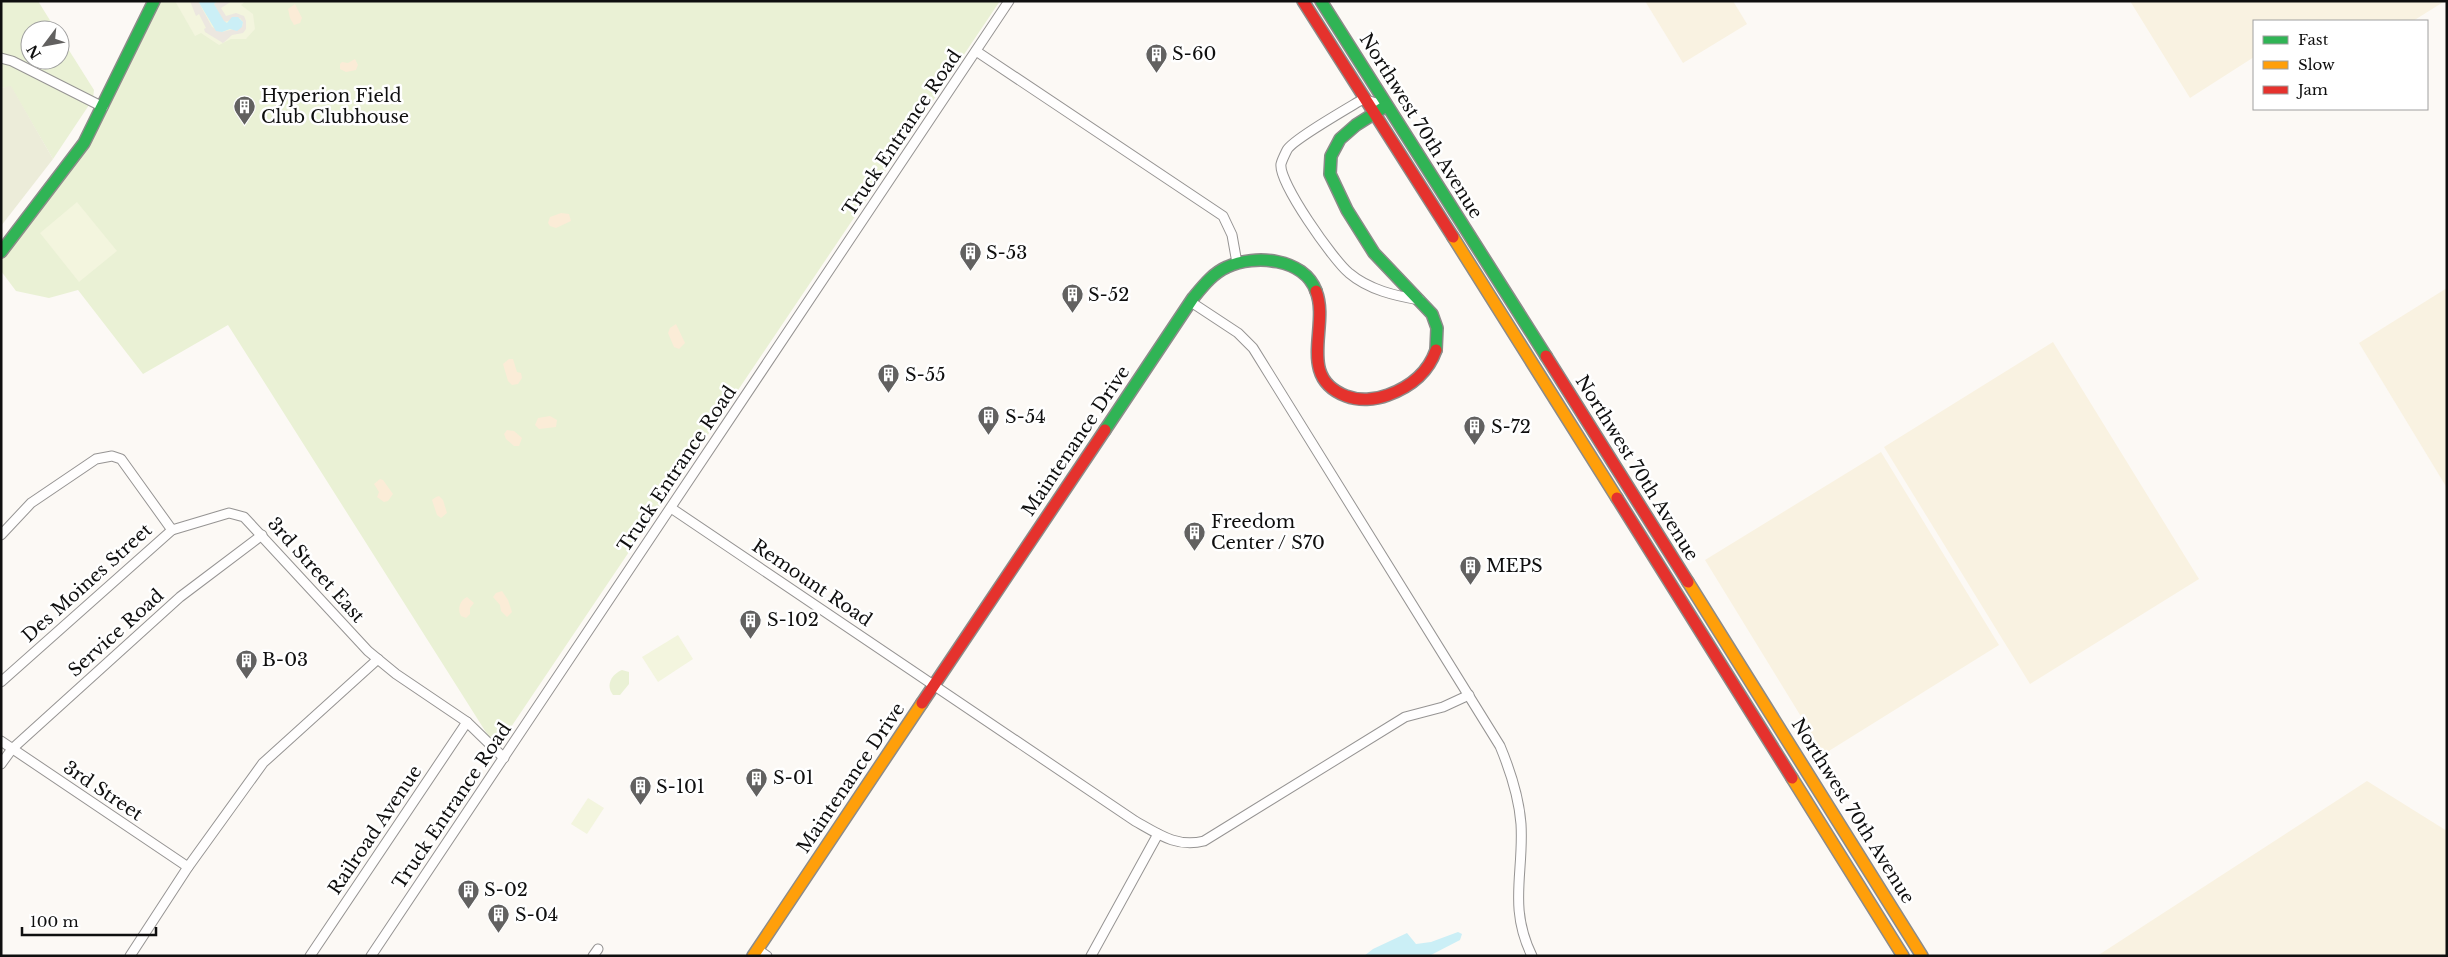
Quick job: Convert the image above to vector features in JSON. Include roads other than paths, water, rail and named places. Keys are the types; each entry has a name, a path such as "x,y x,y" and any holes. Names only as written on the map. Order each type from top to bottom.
{"main road":[{"path":"1,252 61,176 84,142 154,1"},
{"name":"Northwest 70th Avenue","path":"1303,1 1363,99 1526,353 1903,956"},
{"name":"Northwest 70th Avenue","path":"1321,1 1620,472 1922,956"},
{"path":"1386,106 1340,139 1333,151 1330,173 1335,187 1379,259 1420,300"},
{"name":"Maintenance Drive","path":"755,952 1191,302 1208,281 1228,266 1252,261 1279,262 1292,266 1309,278 1320,298 1322,312 1316,354 1319,368 1324,379 1335,390 1361,400 1388,397 1416,380 1428,365 1437,348 1438,338 1432,314 1420,300"}],"street":[{"name":"Truck Entrance Road","path":"371,956 1010,1"},
{"path":"976,51 1223,216 1232,235 1237,263"},
{"path":"1,58 12,60 103,106"},
{"path":"1386,106 1363,99 1288,147 1281,164 1283,174 1315,230 1348,273 1364,283 1385,292 1420,300"},
{"path":"1191,302 1238,333 1253,348 1500,746 1517,800 1521,840 1518,906 1523,934 1532,956"},
{"path":"1,535 31,503 104,456 121,459 127,465 172,530"},
{"name":"Remount Road","path":"671,508 1158,834 1177,843 1190,845 1204,841 1405,717 1443,707 1469,695"},
{"name":"3rd Street East","path":"172,530 229,513 244,517 378,659 396,674 466,722 504,758"},
{"name":"Des Moines Street","path":"1,682 172,530"},
{"name":"Service Road","path":"1,764 12,749 180,597 262,535"},
{"path":"130,956 188,867 263,763 378,659"},
{"name":"Railroad Avenue","path":"310,956 466,722"},
{"name":"3rd Street","path":"1,741 188,867"},
{"path":"1090,956 1158,834"},
{"path":"755,952 767,956"}],"water":[{"path":"198,1 217,1 214,4 224,21 227,23 232,17 238,17 243,22 242,27 237,31 230,29 222,32 216,31"},
{"path":"1458,932 1462,934 1460,940 1429,956 1364,956 1373,949 1407,933 1416,944 1431,942"}],"place":[{"name":"S-60","path":"1156,73"},
{"name":"Hyperion Field Club Clubhouse","path":"245,125"},
{"name":"S-53","path":"970,272"},
{"name":"S-52","path":"1072,314"},
{"name":"S-55","path":"889,394"},
{"name":"S-54","path":"989,436"},
{"name":"S-72","path":"1475,446"},
{"name":"Freedom Center / S70","path":"1195,551"},
{"name":"MEPS","path":"1470,585"},
{"name":"S-102","path":"751,639"},
{"name":"B-03","path":"246,679"},
{"name":"S-01","path":"757,797"},
{"name":"S-101","path":"640,806"},
{"name":"S-02","path":"468,909"},
{"name":"S-04","path":"499,934"}]}
